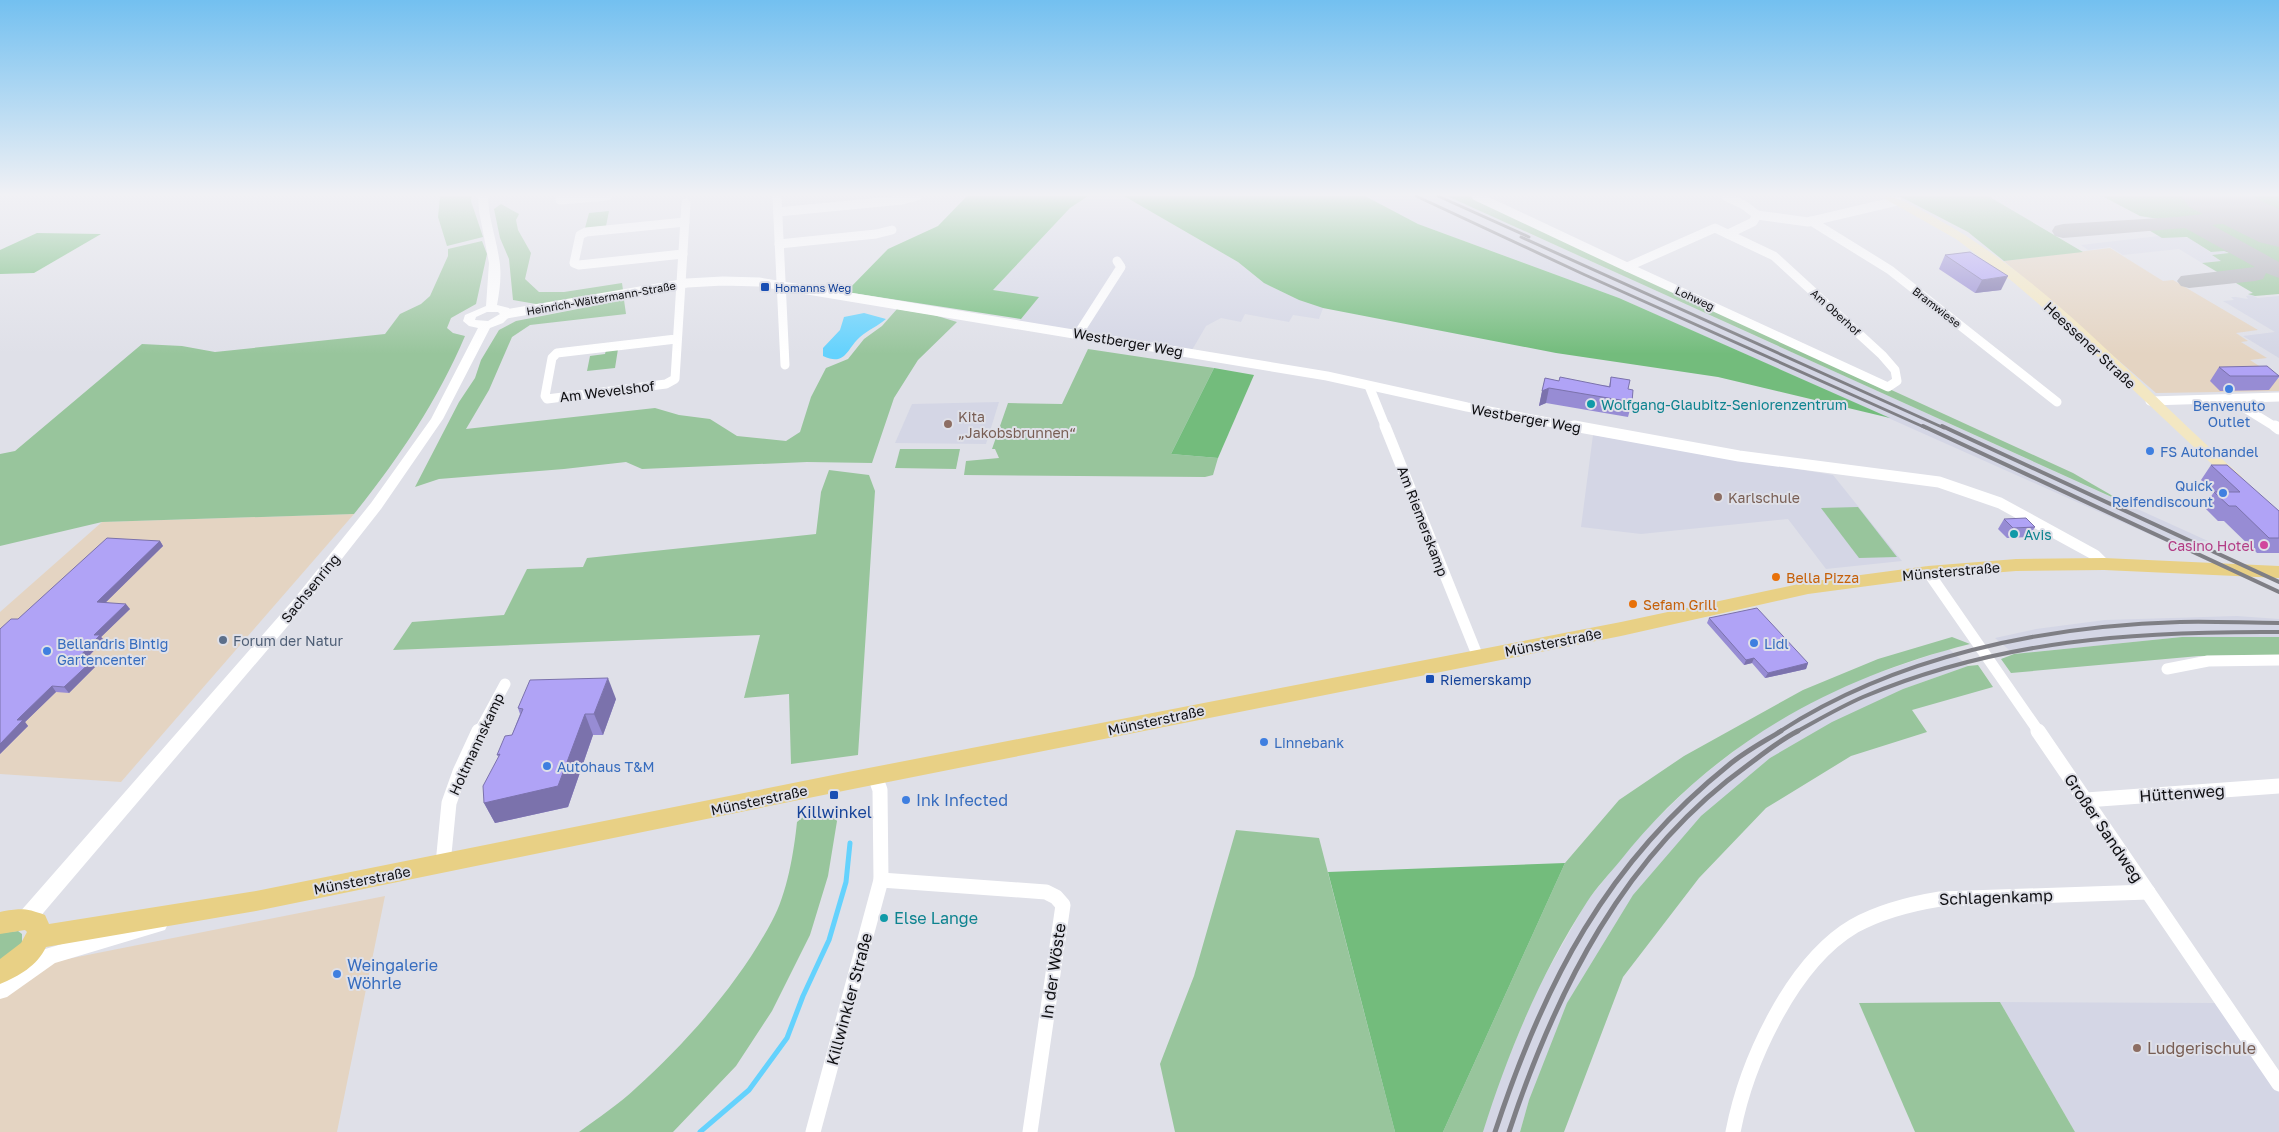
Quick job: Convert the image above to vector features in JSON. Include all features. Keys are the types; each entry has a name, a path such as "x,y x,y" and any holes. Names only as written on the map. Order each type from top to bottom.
{"main road":[{"name":"Heessener Straße","path":"1976,249 1997,263 2052,310 2246,488"},
{"name":"Münsterstraße","path":"0,923 32,928 138,919 191,912 443,864 875,776 1621,629 1808,588 1928,572 2016,565 2104,564 2279,572"},
{"path":"0,972 28,954 32,928"}],"street":[{"name":"Sachsenring","path":"32,928 299,603 376,506 437,419 488,316 495,286 496,266 492,249"},
{"path":"577,249 574,263 580,265 683,254"},
{"name":"Am Wevelshof","path":"676,339 557,353 552,358 545,396 547,399 671,382 674,380 683,249"},
{"path":"779,249 785,365"},
{"name":"Lohweg","path":"1589,249 1888,386"},
{"name":"Am Oberhof","path":"1628,267 1669,249"},
{"name":"Am Oberhof","path":"1759,249 1774,256 1882,355 1897,375 1897,381 1888,386"},
{"name":"Bramwiese","path":"1856,249 1890,270 2057,402"},
{"path":"1078,334 1121,268 1117,261"},
{"name":"Heinrich-Wältermann-Straße","path":"506,314 549,309 680,284 725,279 752,280 932,310"},
{"path":"502,309 506,314 499,321 488,316 502,309"},
{"name":"Westberger Weg","path":"932,310 1327,376 1476,409 1739,456 1958,486 2025,517 2095,555 2104,564"},
{"name":"Am Riemerskamp","path":"1368,386 1478,657"},
{"path":"2150,401 2279,397"},
{"path":"2230,400 2279,429"},
{"name":"Großer Sandweg","path":"1928,572 1941,588 2279,1084"},
{"path":"2167,669 2180,665 2214,662 2279,660"},
{"name":"Holtmannskamp","path":"443,864 449,802 476,739 504,684"},
{"name":"Killwinkler Straße","path":"813,1132 881,880 880,790 875,776"},
{"name":"Hüttenweg","path":"2086,800 2279,786"},
{"name":"In der Wöste","path":"881,880 1046,892 1056,897 1063,905 1030,1132"},
{"name":"Schlagenkamp","path":"1734,1132 1737,1108 1744,1084 1766,1034 1790,991 1814,959 1831,942 1874,914 1901,905 1963,895 2148,892"},
{"path":"0,990 23,972 49,956 136,932 191,912"}],"shaded area":[{"path":"1032,249 1215,249 1238,262 1264,283 1299,300 1323,308 1319,319 1293,315 1289,322 1245,314 1241,322 1221,318 1206,326 1188,357 1014,327 1038,298 993,290"},
{"path":"1485,249 1564,249 2208,541 2171,544 1619,298"},
{"path":"2111,249 2163,281 2173,280 2258,330 2236,333 2248,341 2241,342 2267,358 2250,360 2279,379 2279,391 2156,393 2004,261"},
{"path":"2113,249 2205,249 2210,252 2224,251 2230,254 2213,256 2222,261 2202,263 2179,249 2123,255"},
{"path":"2251,295 2258,298 2279,296 2279,358 2243,336 2275,332 2223,301 2234,300 2231,297 2248,299 2246,296"},
{"name":"Kita „Jakobsbrunnen“","path":"999,402 986,444 895,443 912,404"},
{"name":"Karlschule","path":"1593,435 1833,475 1902,561 1826,569 1788,519 1641,534 1581,527"},
{"path":"354,514 121,782 0,774 0,612 102,522"},
{"path":"2237,616 2279,619 2279,637 2182,637 2014,654 1995,638 2036,629 2105,620"},
{"path":"1949,649 1968,666 1903,689 1770,758 1529,1100 1520,1132 1483,1132 1497,1084 1539,986 1587,901 1642,833 1697,780 1751,738 1806,704 1860,679"},
{"path":"385,896 337,1132 0,1132 0,984 32,966"},
{"name":"Ludgerischule","path":"2000,1002 2218,1003 2279,1092 2279,1132 2075,1132"}],"green space":[{"path":"76,249 34,273 0,274 0,250"},
{"path":"448,249 485,249 487,254 476,304 451,318 447,328 453,333 465,336 442,384 416,429 354,514 102,522 0,546 0,454 15,451 142,344 182,346 215,352 385,334 400,314 421,304 430,296 448,256"},
{"path":"505,249 529,249 531,253 525,279 539,292 564,292 622,283 623,290 572,300 536,304 513,300 509,259"},
{"path":"888,249 1032,249 993,290 1039,297 1021,319 846,292"},
{"path":"1215,249 1485,249 1619,298 1890,418 1718,377 1556,353 1323,308 1299,300 1264,283 1238,262"},
{"path":"1564,249 1583,249 2073,473 2125,503"},
{"path":"1989,249 2078,249 2083,252 2004,261"},
{"path":"2206,249 2279,249 2279,294 2255,296 2248,294 2253,293 2202,263 2221,261 2212,255 2229,253 2224,251 2211,252"},
{"path":"624,300 626,314 530,325 512,337 489,390 466,429 655,408 679,415 710,419 737,436 786,441 800,432 811,397 826,368 848,359 864,339 882,326 897,309 934,315 957,322 918,360 894,398 872,463 807,462 642,469 626,462 439,479 415,487 459,402 475,378 481,360 499,330 516,321"},
{"path":"618,349 615,368 587,371 590,356 605,354 606,350"},
{"path":"1088,349 1214,368 1171,454 1218,458 1213,475 1205,477 964,475 966,461 999,458 995,449 992,449 1008,403 1062,404"},
{"path":"1214,368 1254,375 1218,458 1171,454"},
{"path":"900,449 960,449 956,469 895,468"},
{"path":"829,470 869,475 875,491 858,755 791,764 789,694 744,698 760,635 393,650 412,622 504,615 527,569 583,567 587,558 816,534 821,492"},
{"path":"1858,507 1897,557 1859,558 1821,508"},
{"path":"1952,637 1970,644 1918,659 1869,677 1821,698 1776,723 1733,751 1693,784 1655,820 1603,881 1570,929 1527,1014 1503,1072 1483,1132 1443,1132 1565,863 1619,800 1684,756 1803,690 1878,659"},
{"path":"2182,637 2279,637 2279,655 2199,656 2011,673 2001,659 2014,654"},
{"path":"1978,665 1993,687 1912,710 1927,732 1851,756 1766,808 1699,878 1623,977 1564,1132 1520,1132 1529,1100 1567,1003 1633,895 1701,816 1770,758 1832,722 1903,689 1968,666"},
{"path":"828,811 837,821 828,876 810,935 772,1011 736,1066 673,1132 579,1132 623,1100 675,1051 728,989 759,944 782,898 789,873 797,822 809,812"},
{"path":"1236,830 1319,838 1395,1132 1175,1132 1160,1064 1194,976"},
{"path":"1565,863 1443,1132 1395,1132 1328,872"},
{"path":"18,931 22,934 22,943 0,961 0,933"},
{"path":"2000,1002 2075,1132 1915,1132 1859,1003"}],"water":[{"path":"864,313 886,319 860,337 841,358 831,359 823,356 823,348 840,330 844,317"}],"building":[{"path":"1970,252 2008,276 1982,280 1945,255"},
{"path":"2267,366 2279,376 2230,376 2219,367"},
{"path":"1560,377 1610,387 1611,377 1630,380 1628,389 1633,390 1632,402 1549,388 1542,391 1545,378 1559,381"},
{"path":"2211,465 2227,465 2279,511 2279,538 2269,538 2236,506 2229,506 2214,492 2240,492"},
{"path":"2026,518 2035,527 2013,528 2004,519"},
{"name":"Bellandris Bintig Gartencenter","path":"107,538 160,541 97,602 126,604 94,635 100,635 79,657 95,658 64,687 52,686 17,720 23,720 0,744 0,629 11,619 18,619"},
{"name":"Lidl","path":"1757,608 1808,663 1768,673 1754,658 1746,660 1709,618"},
{"path":"608,678 594,714 585,714 558,786 484,803 483,786 500,754 497,755 505,736 512,735 523,709 518,708 530,680"}],"waterway":[{"path":"700,1132 749,1090 787,1038 803,996 829,940 846,882 850,843"}],"taxiway":[{"path":"2239,249 2279,271"},
{"path":"2189,281 2255,274"}],"railway":[{"path":"1529,249 1926,428"},
{"path":"1547,249 1944,428"},
{"path":"1923,426 2279,592"},
{"path":"1942,426 2279,582"},
{"path":"1779,732 1824,706 1872,683 1921,665 1972,650 2076,630 2128,625 2192,622 2279,623"},
{"path":"1796,732 1854,701 1914,678 2016,651 2120,637 2225,632 2279,632"},
{"path":"1495,1132 1514,1077 1558,976 1584,929 1614,885 1648,842 1686,802 1736,759 1781,731"},
{"path":"1509,1132 1549,1027 1573,977 1600,929 1630,883 1665,840 1704,800 1766,751 1798,731"}],"place":[{"name":"Homanns Weg","path":"765,287"},
{"name":"Benvenuto Outlet","path":"2229,389"},
{"name":"Wolfgang-Glaubitz-Seniorenzentrum","path":"1591,404"},
{"name":"Kita „Jakobsbrunnen“","path":"948,424"},
{"name":"FS Autohandel","path":"2150,451"},
{"name":"Quick Reifendiscount","path":"2223,493"},
{"name":"Karlschule","path":"1718,497"},
{"name":"Avis","path":"2014,534"},
{"name":"Casino Hotel","path":"2264,545"},
{"name":"Bella Pizza","path":"1776,577"},
{"name":"Sefam Grill","path":"1633,604"},
{"name":"Forum der Natur","path":"223,640"},
{"name":"Lidl","path":"1754,643"},
{"name":"Bellandris Bintig Gartencenter","path":"47,651"},
{"name":"Riemerskamp","path":"1430,679"},
{"name":"Linnebank","path":"1264,742"},
{"name":"Autohaus T&M","path":"547,766"},
{"name":"Killwinkel","path":"834,795"},
{"name":"Ink Infected","path":"906,800"},
{"name":"Else Lange","path":"884,918"},
{"name":"Weingalerie Wöhrle","path":"337,974"},
{"name":"Ludgerischule","path":"2137,1048"}]}
